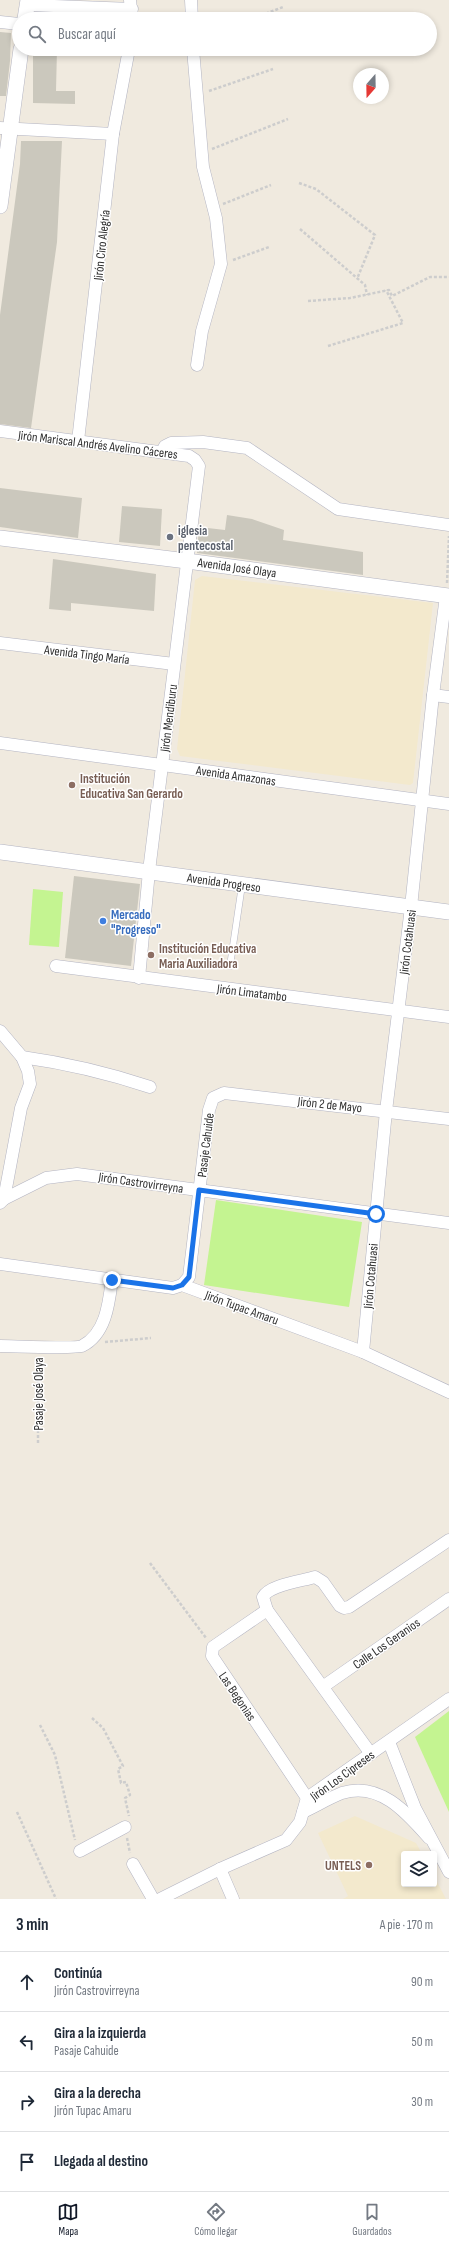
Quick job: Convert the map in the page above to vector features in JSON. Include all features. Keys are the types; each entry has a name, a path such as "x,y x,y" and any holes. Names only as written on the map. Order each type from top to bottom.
{"street":[{"path":"191,0 192,12"},
{"path":"27,8 131,9"},
{"path":"0,22 12,23"},
{"path":"0,206 6,128 20,56"},
{"name":"Jirón Ciro Alegría","path":"78,441 113,134 128,56"},
{"path":"193,56 202,153 213,208 221,264 202,331 198,365"},
{"path":"6,128 113,134"},
{"name":"Jirón Mariscal Andrés Avelino Cáceres","path":"0,432 162,452 189,456 195,460"},
{"path":"162,452 165,446 171,443 203,442 247,448 338,509 449,525"},
{"name":"Jirón Mendiburu","path":"139,978 149,870 199,466 195,460"},
{"name":"Avenida José Olaya","path":"0,538 448,596"},
{"name":"Jirón Cotahuasi","path":"364,1352 386,1111 411,907 433,695 448,596"},
{"name":"Avenida Tingo María","path":"0,643 174,664"},
{"path":"433,695 449,697"},
{"name":"Avenida Amazonas","path":"0,743 449,804"},
{"name":"Avenida Progreso","path":"0,852 149,870 242,885 449,912"},
{"name":"Jirón Limatambo","path":"56,966 139,978 449,1017"},
{"path":"0,1031 22,1057 28,1070 30,1084 21,1108 2,1201"},
{"path":"22,1057 49,1061 118,1077 150,1087"},
{"name":"Jirón 2 de Mayo","path":"212,1098 224,1093 449,1119"},
{"name":"Pasaje Cahuide","path":"182,1285 189,1277 209,1110 212,1098"},
{"name":"Jirón Castrovirreyna","path":"2,1201 46,1178 77,1174 449,1223"},
{"name":"Jirón Tupac Amaru","path":"0,1264 173,1288 182,1285 364,1352 449,1392"},
{"path":"0,1346 81,1347 94,1337 108,1312 112,1280"},
{"path":"371,1754 324,1686 267,1610 263,1601 265,1594 276,1587 315,1577 323,1582 340,1606 344,1608 349,1607 449,1540"},
{"name":"Calle Los Geranios","path":"324,1686 449,1599"},
{"path":"212,1647 267,1610"},
{"name":"Las Begonias","path":"212,1647 212,1656 307,1798"},
{"name":"Jirón Los Cipreses","path":"160,1899 220,1869 286,1840 300,1822 307,1798 449,1699"},
{"path":"389,1742 406,1789 429,1838 449,1872"},
{"path":"303,1812 343,1793 361,1791 380,1795 408,1814 429,1838"},
{"path":"80,1850 125,1827"},
{"path":"133,1864 153,1899"},
{"path":"220,1869 233,1899"}],"lane":[{"path":"230,966 242,885"}],"path":[{"path":"270,12 283,7"},
{"path":"196,96 273,69"},
{"path":"202,153 288,119"},
{"path":"298,183 316,189 374,235 358,279"},
{"path":"213,208 271,185"},
{"path":"300,229 358,279 365,286 367,294"},
{"path":"221,264 269,247"},
{"path":"308,301 350,298 386,290 389,290 392,296 430,277 449,277"},
{"path":"328,346 403,323 386,290"},
{"path":"448,596 449,533"},
{"path":"86,1344 151,1338"},
{"name":"Pasaje José Olaya","path":"38,1346 38,1443"},
{"path":"150,1563 212,1647"},
{"path":"92,1718 103,1728 123,1766 118,1769 121,1783 126,1782 130,1795 125,1798 131,1824 125,1827 133,1864"},
{"path":"40,1725 55,1755 80,1850"},
{"path":"17,1812 56,1899"}],"shaded area":[{"path":"202,576 433,603 413,783 410,785 180,756 177,749 195,580"},
{"name":"UNTELS","path":"355,1816 416,1843 420,1851 401,1851 401,1887 437,1887 437,1882 446,1899 343,1899 348,1896 318,1833"}],"green space":[{"path":"33,889 63,892 59,947 29,945"},
{"path":"216,1200 362,1222 349,1307 204,1285"},
{"path":"449,1711 449,1812 415,1737"}],"building":[{"path":"0,32 11,33 10,61 6,96 0,96"},
{"path":"33,56 57,56 56,91 75,91 75,104 33,103"},
{"path":"21,141 62,141 57,242 31,428 0,424 0,315 20,164"},
{"path":"0,488 82,498 78,538 0,527"},
{"path":"122,506 162,509 160,546 119,542"},
{"path":"227,515 252,519 284,530 283,540 363,552 363,575 197,553 199,527 225,530"},
{"path":"53,559 156,574 154,611 71,603 71,611 49,609"},
{"name":"Mercado \"Progreso\"","path":"74,876 140,884 131,966 65,958"}],"place":[{"name":"iglesia pentecostal","path":"170,537"},
{"name":"Institución Educativa San Gerardo","path":"72,785"},
{"name":"Mercado \"Progreso\"","path":"103,921"},
{"name":"Institución Educativa Maria Auxiliadora","path":"151,955"},
{"name":"UNTELS","path":"369,1865"}],"route":[{"path":"112,1280 173,1288 182,1285 189,1277 199,1190 376,1214"}]}
